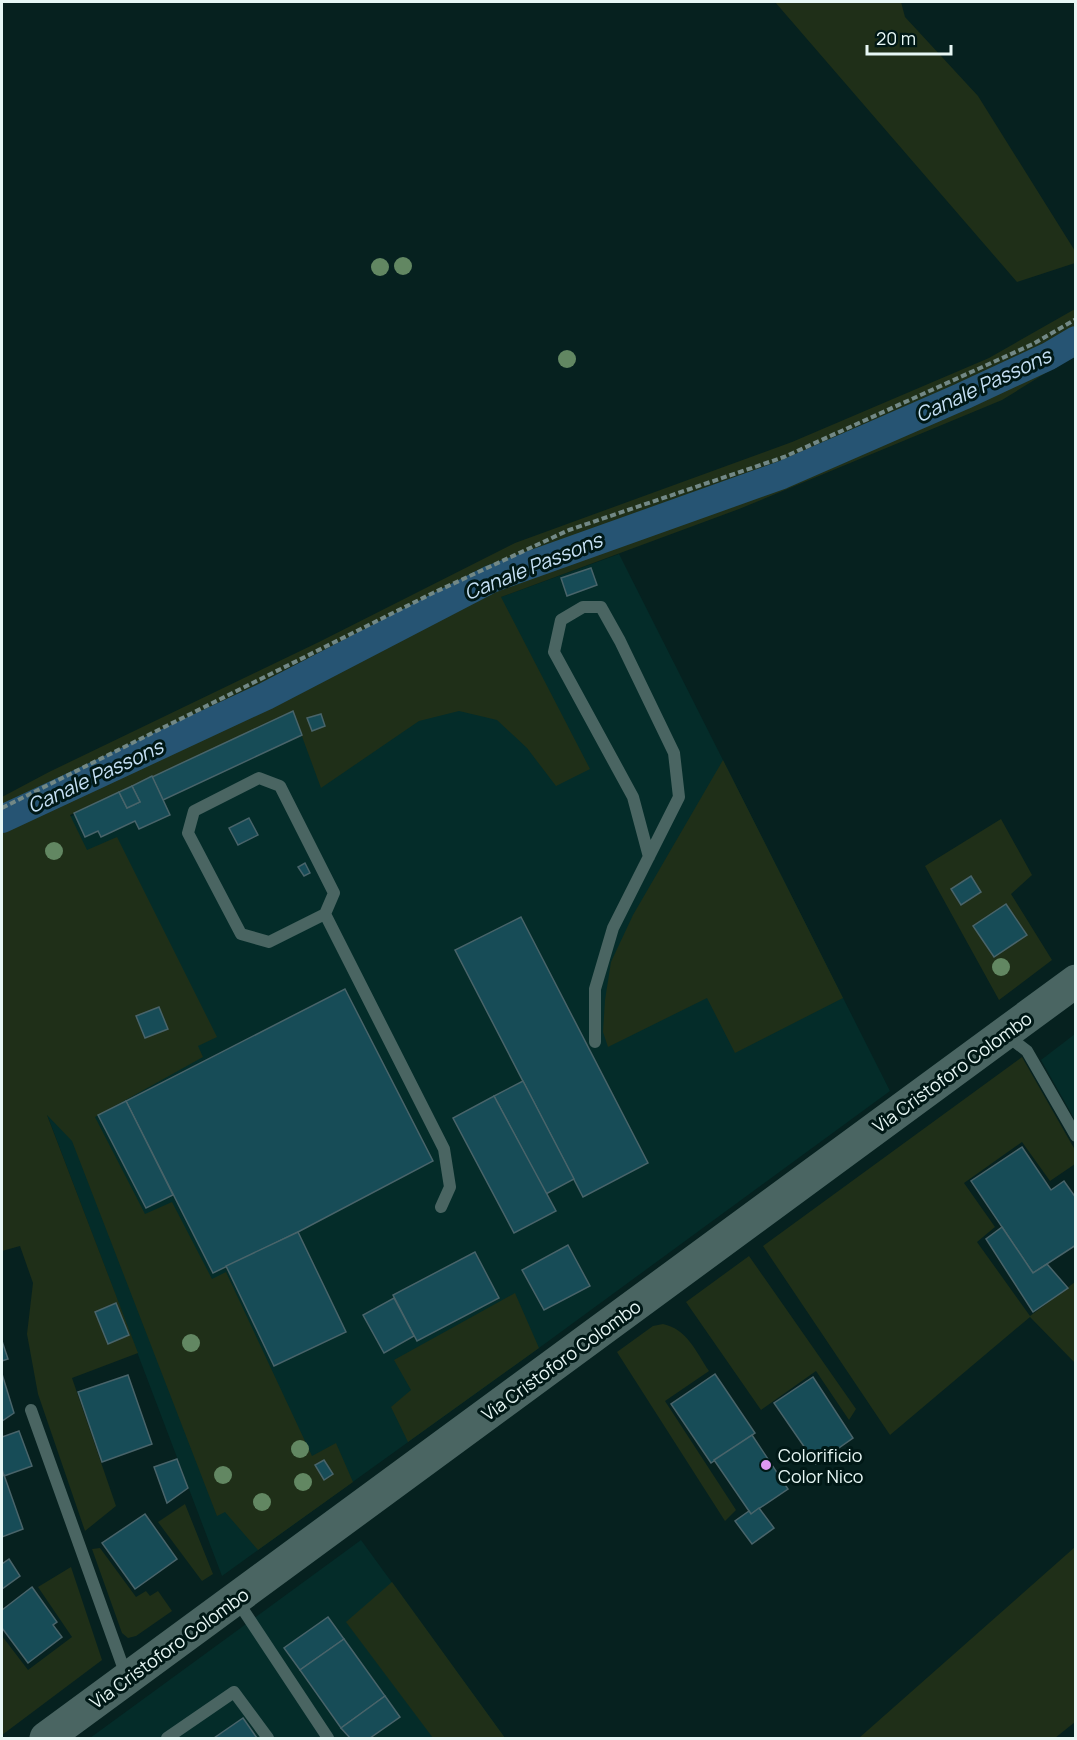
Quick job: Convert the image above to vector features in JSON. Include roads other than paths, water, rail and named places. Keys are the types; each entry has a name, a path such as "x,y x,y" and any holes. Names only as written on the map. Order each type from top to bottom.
{"main road":[{"name":"Via Cristoforo Colombo","path":"59,1735 128,1679 1076,981"}],"lane":[{"path":"595,1042 595,989 613,928 649,857 679,797 674,753 620,641 601,608 583,607 561,620 555,652 633,797 649,857"},
{"path":"259,778 280,786 334,893 325,914 269,942 241,934 188,833 194,811 259,778"},
{"path":"325,914 444,1149 450,1186 441,1207"},
{"path":"1005,1034 1027,1052 1076,1136"},
{"path":"31,1410 128,1679"},
{"path":"236,1599 328,1738"},
{"path":"167,1738 234,1692 268,1738"}],"waterway":[{"name":"Canale Passons","path":"2,819 266,696 491,579 782,475 963,396 1049,356 1076,340"}],"place":[{"name":"Colorificio Color Nico","path":"766,1465"}]}
